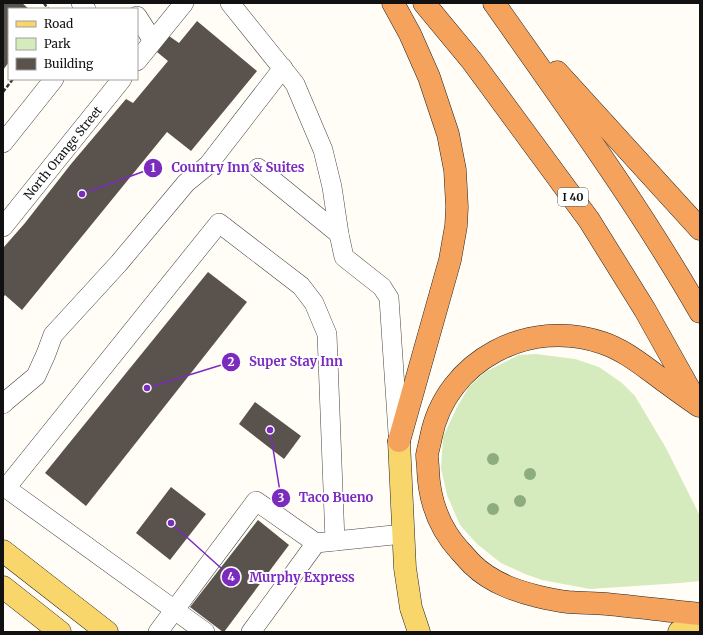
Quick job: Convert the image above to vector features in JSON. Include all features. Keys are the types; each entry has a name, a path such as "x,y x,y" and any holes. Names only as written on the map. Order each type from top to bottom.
{"highway":[{"path":"392,3 410,34 430,77 448,134 455,170 457,206 456,226 450,260 399,441"},
{"name":"I 40","path":"424,3 472,61 589,220 646,310 699,408"},
{"path":"494,3 700,229"},
{"path":"494,3 633,203 700,312"},
{"path":"699,408 622,351 604,343 567,334 526,338 499,348 487,355 467,371 452,388 442,405 433,426 427,454 428,484 434,508 441,524 453,544 472,564 491,578 526,594 566,602 605,604 700,614"}],"main road":[{"path":"399,441 405,568 411,608 419,632"},
{"path":"3,550 106,632"},
{"path":"3,587 60,632"},
{"path":"679,632 700,627"}],"street":[{"path":"138,60 184,3"},
{"path":"230,3 295,84 323,150 332,187 344,257 382,287 390,298 399,441"},
{"path":"138,18 153,41"},
{"path":"3,404 36,376 53,335 119,263 186,183 208,165 283,68"},
{"path":"3,143 53,80"},
{"name":"North Orange Street","path":"3,227 121,80"},
{"path":"258,168 339,234"},
{"path":"205,632 5,490 219,223 301,286 314,303 327,334 335,541"},
{"path":"158,632 256,501 316,544"},
{"path":"251,632 316,544 403,534"}],"path":[{"path":"3,92 12,80"}],"green space":[{"path":"536,354 575,359 599,367 622,383 635,396 666,448 700,516 700,581 590,589 542,580 501,563 477,544 460,525 447,495 441,468 443,437 457,407 469,387 485,372 519,355"}],"building":[{"path":"3,3 22,3 28,8 8,8 8,63 3,70"},
{"path":"197,21 257,71 191,151 167,132 22,310 5,295 3,298 3,248 126,99 133,103 168,61 157,52 169,36 179,43"},
{"path":"208,272 247,302 86,506 45,473"},
{"path":"255,402 301,436 284,459 239,424"},
{"path":"171,487 206,514 170,560 136,533"},
{"path":"258,520 289,545 223,632 190,607"}],"place":[{"name":"Country Inn & Suites","path":"82,194"},
{"name":"Super Stay Inn","path":"147,388"},
{"name":"Taco Bueno","path":"270,430"},
{"name":"Murphy Express","path":"171,523"}]}
